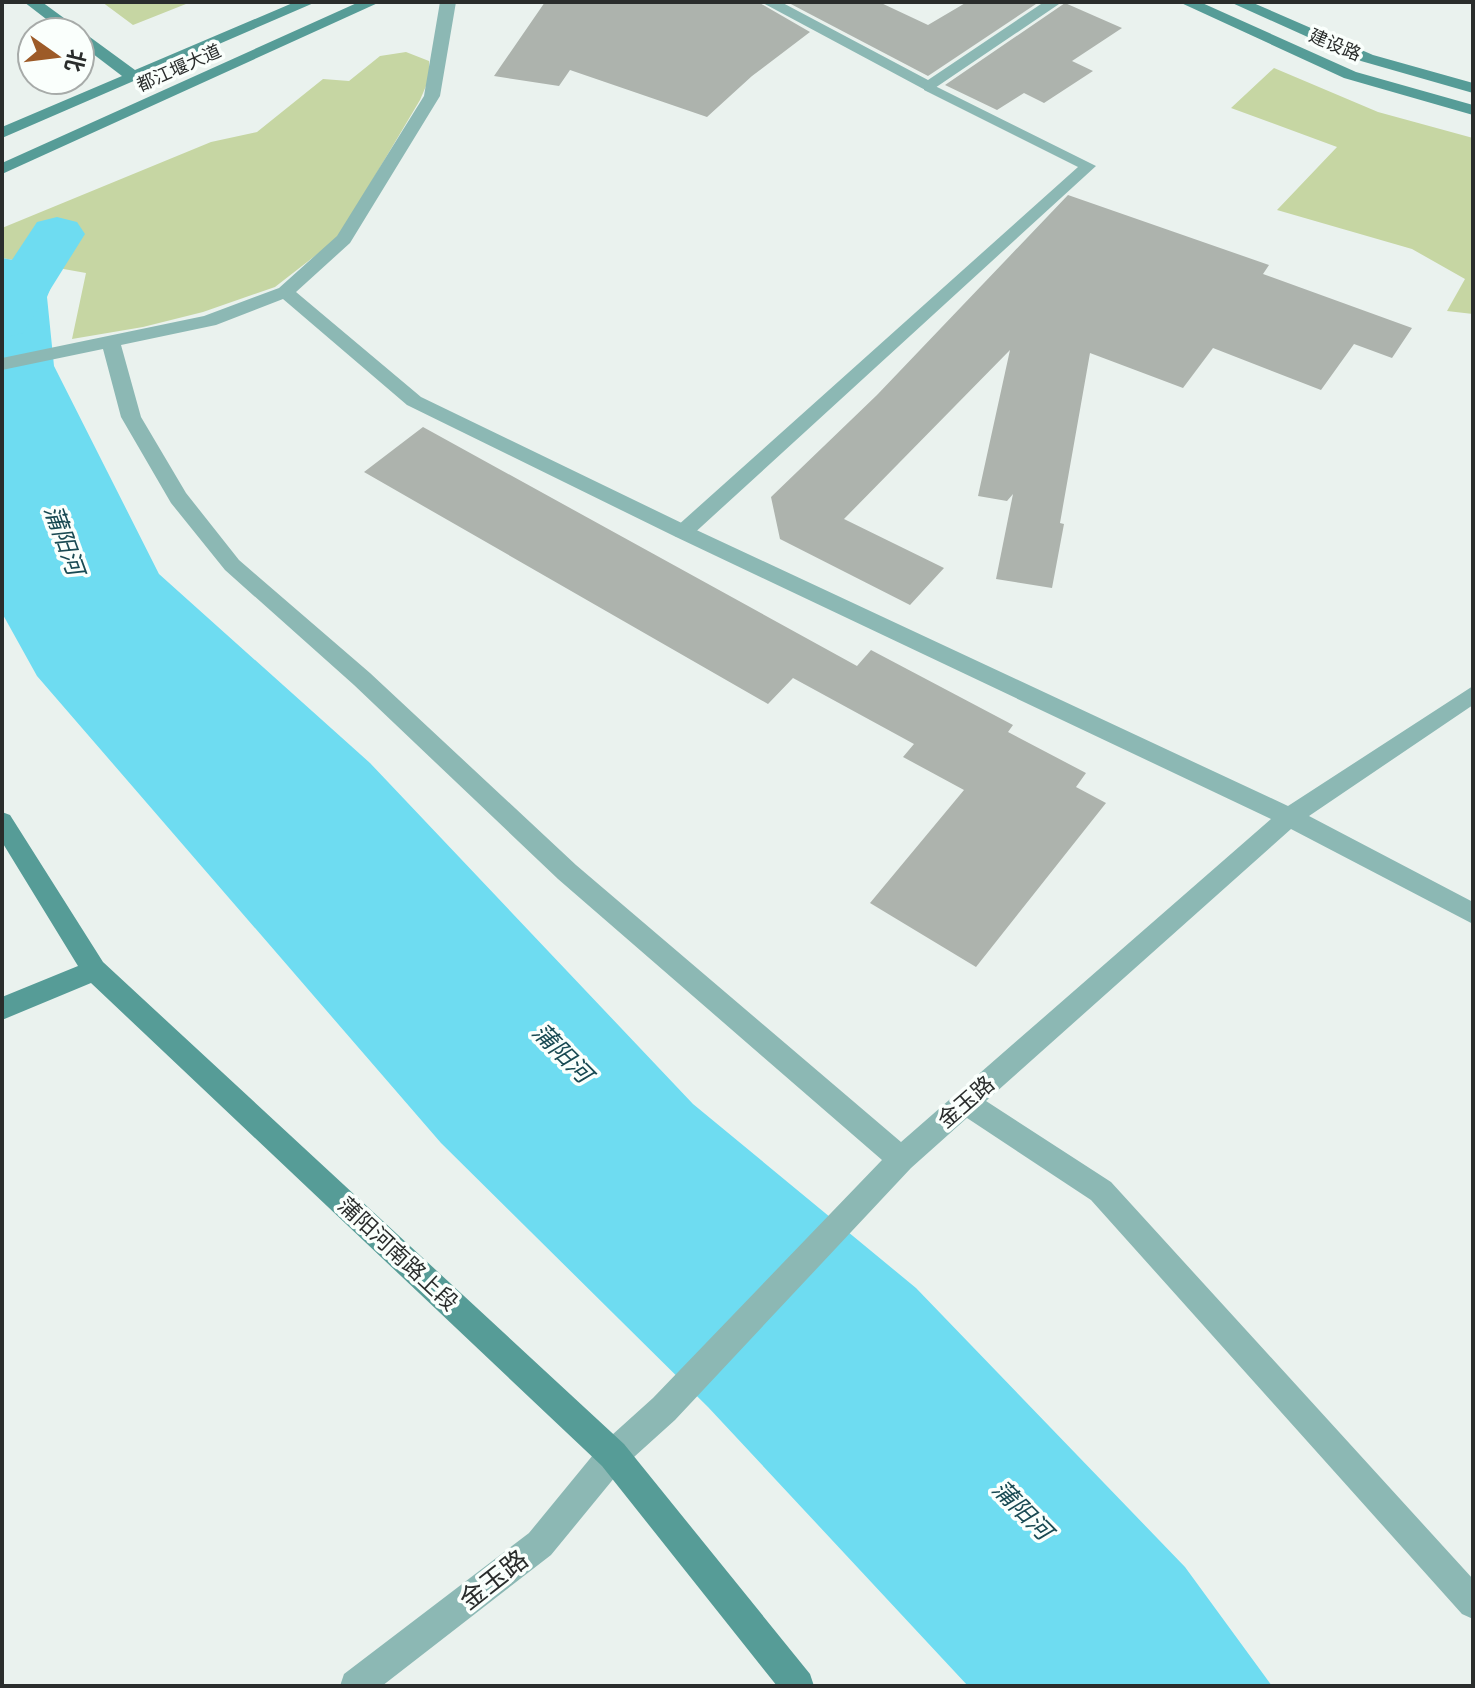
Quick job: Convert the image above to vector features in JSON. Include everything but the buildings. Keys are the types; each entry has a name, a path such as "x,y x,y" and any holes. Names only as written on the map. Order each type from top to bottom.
{"main road":[{"path":"32,2 51,16"},
{"name":"都江堰大道","path":"2,133 308,2"},
{"name":"都江堰大道","path":"2,169 372,2"},
{"name":"建设路","path":"1187,2 1350,75 1473,110"},
{"name":"建设路","path":"1238,2 1367,58 1473,88"},
{"path":"96,49 133,76"},
{"name":"蒲阳河南路上段","path":"2,822 94,970 613,1455 798,1686"},
{"path":"2,1009 94,970"}],"street":[{"path":"2,364 111,344 209,321 285,292 344,239 432,96 448,2"},
{"path":"769,2 929,87 1054,2"},
{"path":"285,292 414,401 683,532 1289,817 1473,914"},
{"path":"111,344 131,417 178,498 232,565 362,679 567,872 901,1159"},
{"name":"金玉路","path":"356,1686 540,1544 613,1455 664,1409 901,1159 965,1102 1289,817 1473,694"},
{"path":"965,1102 1101,1191 1473,1603"}],"lane":[{"path":"683,532 1088,166 929,87"}],"green space":[{"path":"102,2 191,2 133,25"},
{"path":"406,52 429,61 429,79 420,100 338,238 275,287 203,312 143,327 72,339 86,273 2,258 2,228 211,142 257,132 323,79 349,81 380,56"},
{"path":"1274,68 1378,112 1473,138 1473,314 1447,311 1465,279 1412,249 1277,210 1337,147 1231,108"}],"water":[{"path":"2,258 59,268 47,297 54,366 159,574 370,763 693,1104 916,1288 1185,1567 1272,1686 968,1686 708,1407 441,1143 37,676 2,613"}],"waterway":[{"name":"蒲阳河","path":"2,320 57,234"}]}
